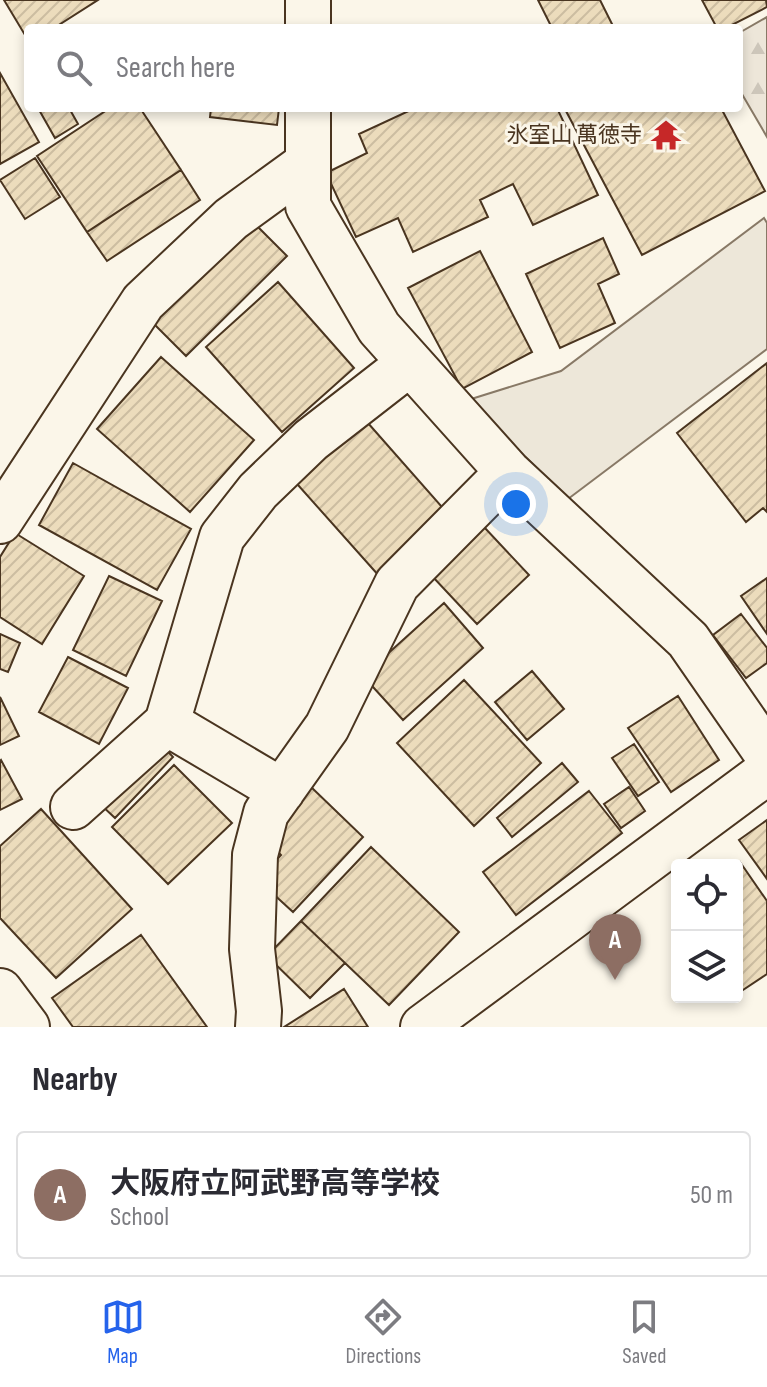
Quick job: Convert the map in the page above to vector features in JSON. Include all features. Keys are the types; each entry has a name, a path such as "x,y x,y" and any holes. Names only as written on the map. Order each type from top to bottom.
{"street":[{"path":"308,0 308,24"},
{"path":"308,112 308,206 379,328 508,472 688,640 767,754"},
{"path":"0,521 143,302 231,219 308,163"},
{"path":"73,807 167,723 222,537 258,491 311,440 410,363"},
{"path":"258,1027 252,949 255,855 266,813 327,727 397,584 508,472"},
{"path":"167,723 282,791"},
{"path":"423,1027 767,772"},
{"path":"0,991 27,1027"}],"green space":[{"path":"767,17 767,137 743,96 743,31"}],"shaded area":[{"path":"764,218 767,223 767,349 568,499 468,400 561,371"}],"building":[{"path":"4,0 98,0 60,24 24,24 24,33"},
{"path":"538,0 600,0 612,24 550,24"},
{"path":"702,0 766,0 767,7 734,24 715,24"},
{"path":"0,73 39,142 0,164"},
{"path":"40,112 71,112 78,124 55,138"},
{"path":"104,112 143,112 181,170 87,232 37,156"},
{"path":"211,112 279,112 277,125 210,117"},
{"path":"406,112 559,112 598,195 533,225 513,184 480,200 488,217 413,252 398,218 356,237 326,173 367,153 359,134"},
{"path":"567,112 723,112 765,191 642,255"},
{"path":"35,158 60,197 25,219 0,180"},
{"path":"181,170 200,200 107,261 87,232"},
{"path":"252,221 287,256 186,356 151,321"},
{"path":"603,238 619,274 598,284 615,323 560,348 526,274"},
{"path":"480,251 532,352 462,389 408,288"},
{"path":"278,282 354,368 282,432 206,347"},
{"path":"161,357 254,440 190,512 97,429"},
{"path":"767,363 767,512 763,508 746,522 677,433"},
{"path":"360,414 449,515 380,577 290,476"},
{"path":"73,463 191,529 157,590 39,525"},
{"path":"484,527 529,575 477,624 432,576"},
{"path":"15,533 84,576 42,644 0,617 0,557"},
{"path":"109,576 162,601 126,676 73,650"},
{"path":"767,578 767,634 741,596"},
{"path":"444,603 483,648 403,720 363,676"},
{"path":"741,614 767,648 767,663 746,678 713,635"},
{"path":"0,634 20,643 8,672 0,669"},
{"path":"68,657 128,688 99,744 39,712"},
{"path":"532,671 564,709 527,740 495,702"},
{"path":"464,680 541,763 474,826 397,743"},
{"path":"678,696 719,760 671,792 628,728"},
{"path":"0,697 19,736 0,745"},
{"path":"159,742 173,757 115,818 100,804"},
{"path":"634,744 659,782 638,796 612,758"},
{"path":"0,761 22,799 0,810"},
{"path":"562,763 578,782 512,837 497,818"},
{"path":"174,765 232,823 168,884 112,827"},
{"path":"310,786 363,837 293,912 258,880 281,855 263,837"},
{"path":"629,787 645,811 621,828 604,804"},
{"path":"589,791 622,833 516,915 483,872"},
{"path":"41,809 132,909 56,978 0,918 0,846"},
{"path":"767,820 767,879 739,840"},
{"path":"371,847 459,932 389,1005 301,921"},
{"path":"743,866 767,901 767,974 743,990"},
{"path":"301,921 345,963 310,998 267,956"},
{"path":"141,935 207,1027 73,1027 52,998"},
{"path":"344,989 368,1027 284,1027"}],"place":[{"name":"氷室山 萬徳寺","path":"666,135"},
{"name":"大阪府立阿武野高等学校","path":"615,980"}]}
